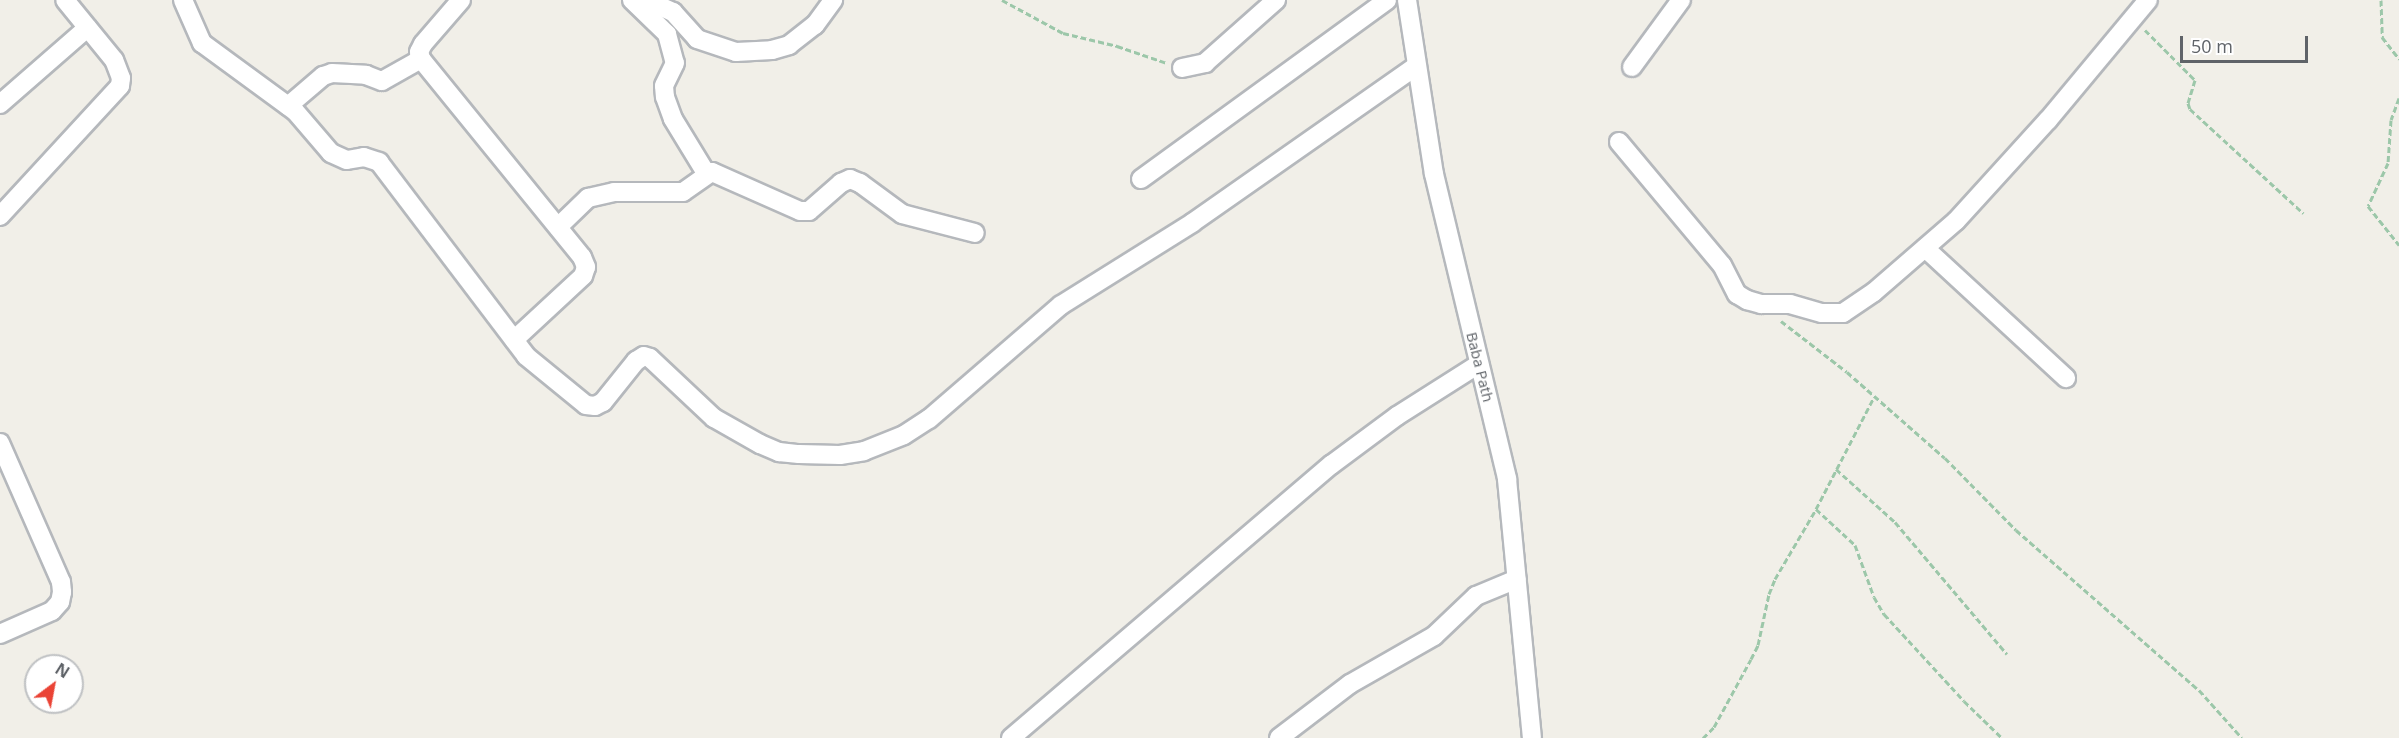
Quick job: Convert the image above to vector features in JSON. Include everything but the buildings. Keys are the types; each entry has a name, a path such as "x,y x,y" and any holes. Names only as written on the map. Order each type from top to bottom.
{"street":[{"path":"0,216 120,86 119,70 65,0"},
{"path":"183,0 202,43 288,106 339,158 347,160 371,157 379,162 514,340 539,369 586,405 595,406 603,402 636,361 644,356 659,364 706,412 760,444 779,452 799,454 840,455 864,451 904,435 929,418 1061,305 1192,223 1416,66"},
{"path":"461,0 423,44 419,52 421,59 582,257 586,267 583,276 514,340"},
{"path":"632,0 667,34 675,63 664,86 665,97 673,119 706,173"},
{"path":"646,0 673,12 697,39 736,52 772,50 789,45 815,25 833,0"},
{"path":"1182,68 1205,63 1276,0"},
{"path":"1141,179 1387,0"},
{"name":"Baba Path","path":"1407,0 1437,186 1508,479 1532,738"},
{"path":"1632,67 1681,0"},
{"path":"1619,142 1722,265 1737,294 1746,300 1761,304 1791,304 1822,313 1843,313 1874,292 1973,203 2048,120 2148,0"},
{"path":"0,104 87,28"},
{"path":"288,106 323,76 332,73 366,75 382,81 421,59"},
{"path":"558,227 588,198 614,192 683,192 706,173 720,174 800,211 809,211 841,183 850,180 860,183 902,214 975,233"},
{"path":"1925,248 2066,378"},
{"path":"1011,738 1331,465 1397,416 1479,364"},
{"path":"0,443 61,582 62,592 60,602 52,611 0,634"},
{"path":"1279,738 1350,684 1434,636 1476,596 1517,579"}],"path":[{"path":"1002,0 1063,33 1117,46 1182,68"},
{"path":"2381,0 2382,37 2399,59"},
{"path":"2133,18 2192,75 2195,80 2188,103 2190,109 2303,213"},
{"path":"2399,98 2391,120 2388,163 2368,206 2399,245"},
{"path":"1761,304 1847,372 1945,458 2016,530 2199,690 2242,738"},
{"path":"1703,738 1713,727 1751,659 1758,645 1769,594 1775,579 1816,509 1874,397"},
{"path":"1836,469 1895,522 2007,654"},
{"path":"1816,509 1855,545 1874,597 1884,614 1964,701 2002,738"}]}
